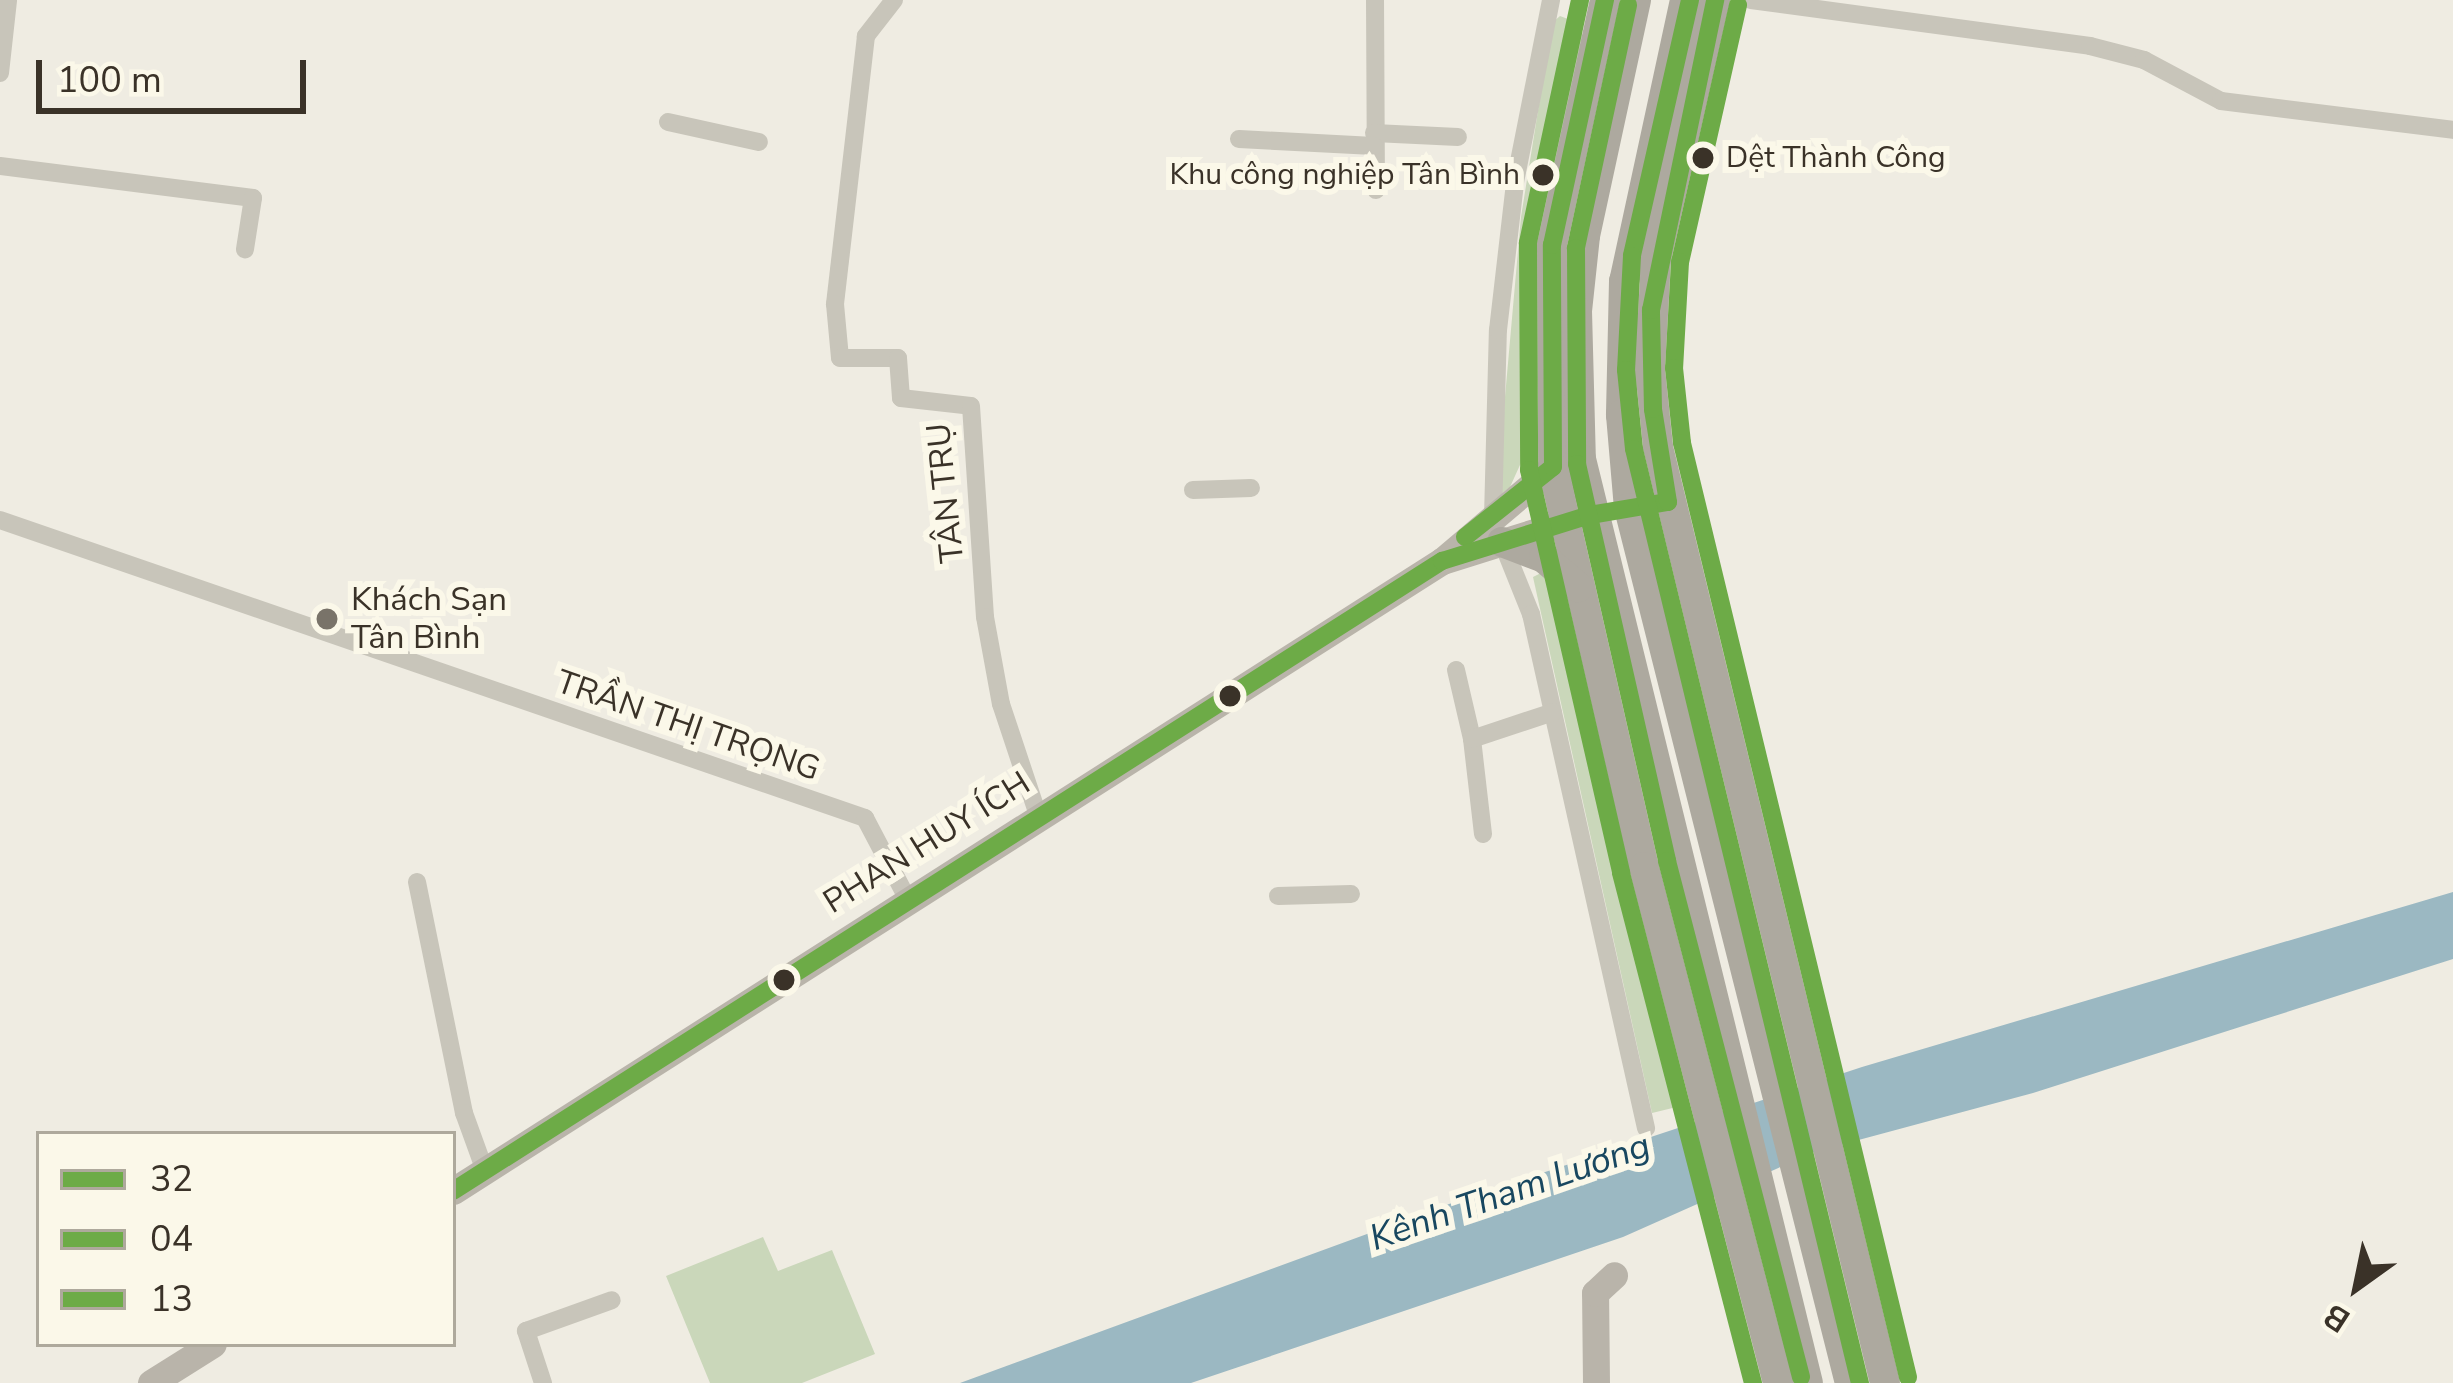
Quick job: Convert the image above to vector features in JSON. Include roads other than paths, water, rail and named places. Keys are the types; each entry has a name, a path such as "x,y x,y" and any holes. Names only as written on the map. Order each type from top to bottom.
{"main road":[{"path":"1605,0 1552,244 1567,463 1576,519 1576,585 1696,1061 1808,1383"},
{"path":"1567,463 1585,236 1636,0"},
{"path":"1684,0 1629,239 1624,453 1629,508 1850,1383"},
{"path":"1715,0 1656,259 1650,369 1658,448 1750,843 1886,1383"},
{"path":"1498,530 1567,463 1658,448"},
{"path":"1498,530 1668,502"},
{"path":"1576,519 1622,635 1727,1054 1778,1383"},
{"name":"PHAN HUY ÍCH","path":"456,1189 906,896 1498,530"},
{"path":"1498,530 1544,558 1576,585 1622,635"},
{"path":"1718,851 1750,843"},
{"path":"1644,867 1677,859"},
{"path":"1590,1382 1595,1293 1614,1275"},
{"path":"151,1383 208,1347"}],"street":[{"name":"TÂN TRỤ","path":"894,0 866,36 835,304 840,358 898,358 901,398 970,406 985,617 1001,704 1038,815"},
{"path":"1375,0 1376,190"},
{"path":"1551,0 1516,182 1488,471 1498,530 1531,614 1646,1128"},
{"path":"1751,0 2090,46 2144,60 2241,105 2453,130"},
{"path":"0,73 5,9"},
{"path":"668,122 759,142"},
{"path":"1239,139 1458,137"},
{"path":"0,166 253,198 244,249"},
{"path":"1193,490 1251,488"},
{"name":"TRẦN THỊ TRỌNG","path":"0,520 865,818 906,896"},
{"path":"1456,670 1472,740 1483,834"},
{"path":"1472,740 1553,712"},
{"path":"417,882 464,1113 484,1171"},
{"path":"1278,896 1351,894"},
{"path":"544,1383 526,1331 613,1300"}],"water":[{"name":"Kênh Tham Lương","path":"2453,892 2453,959 2033,1093 1814,1152 1623,1237 1191,1383 960,1383 1449,1204 1862,1067"}],"place":[{"name":"Dệt Thành Công","path":"1703,158"},
{"name":"Khu công nghiệp Tân Bình","path":"1543,175"},
{"name":"Khách Sạn Tân Bình","path":"327,619"}]}
